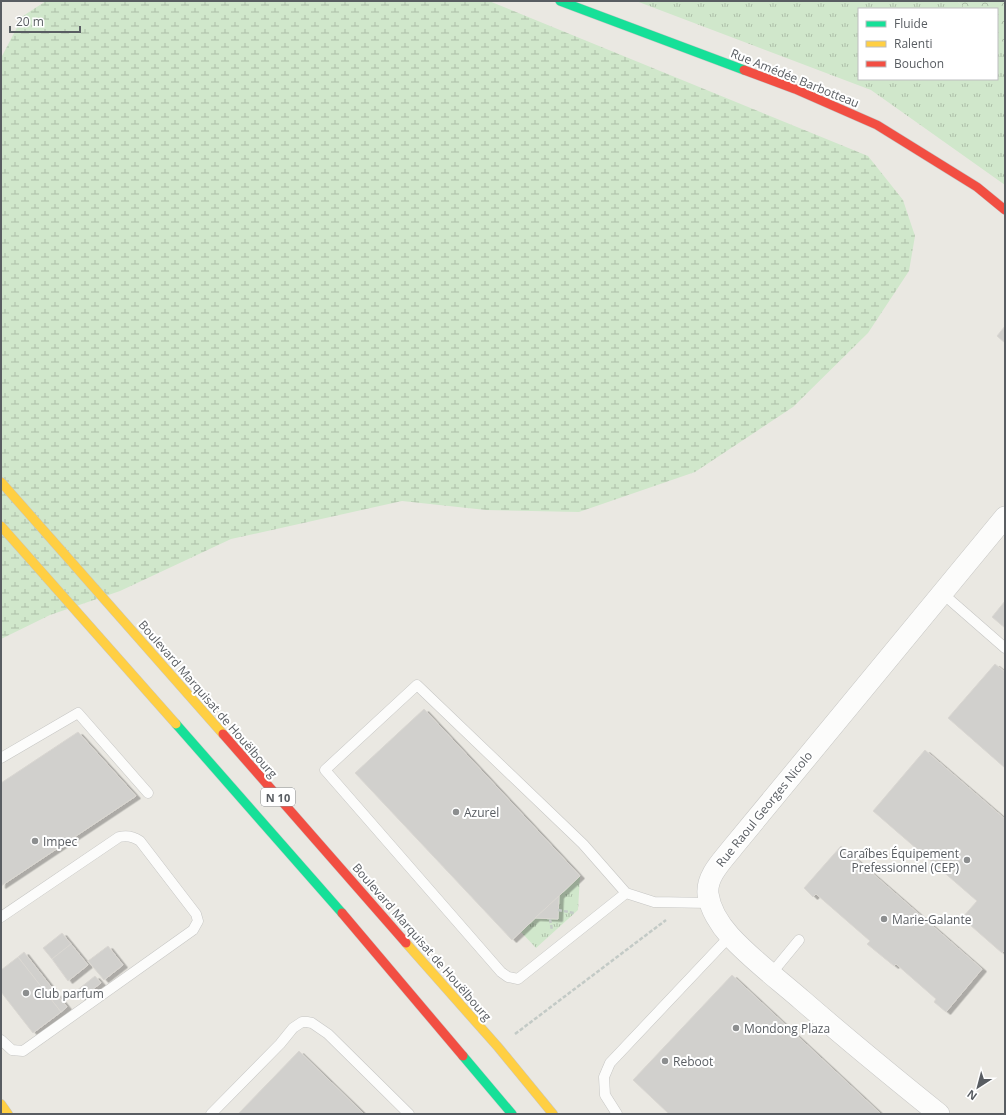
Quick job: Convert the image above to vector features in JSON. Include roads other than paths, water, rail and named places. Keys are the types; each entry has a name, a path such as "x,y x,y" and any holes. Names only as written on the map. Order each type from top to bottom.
{"main road":[{"name":"Rue Amédée Barbotteau","path":"560,1 795,89 877,125 977,187 1005,210"},
{"name":"Boulevard Marquisat de Houëlbourg","path":"1,482 498,1047 554,1114"},
{"name":"N 10","path":"1,526 307,872 512,1114"},
{"path":"1,1104 8,1114"}],"street":[{"name":"Rue Raoul Georges Nicolo","path":"939,1114 872,1060 771,974 730,936 715,915 710,903 708,892 710,877 728,853 1005,517"}],"lane":[{"path":"942,593 1005,648"},
{"path":"626,893 518,979 508,977 501,972 325,770 417,685 583,844 626,893 654,902 689,904 710,903"},
{"path":"1,758 78,713 148,793"},
{"path":"1,918 119,837 130,836 140,841 196,914 198,921 193,930 23,1051 12,1050 1,1040"},
{"path":"617,1114 605,1095 604,1078 610,1063 730,936"},
{"path":"771,974 799,940"},
{"path":"211,1114 280,1044 293,1028 302,1022 312,1023 328,1034 409,1114"}],"place":[{"name":"Azurel","path":"456,812"},
{"name":"Impec","path":"35,841"},
{"name":"Caraîbes Équipement Prefessionnel (CEP)","path":"967,860"},
{"name":"Marie-Galante","path":"884,919"},
{"name":"Club parfum","path":"26,993"},
{"name":"Mondong Plaza","path":"736,1028"},
{"name":"Reboot","path":"665,1061"}]}
